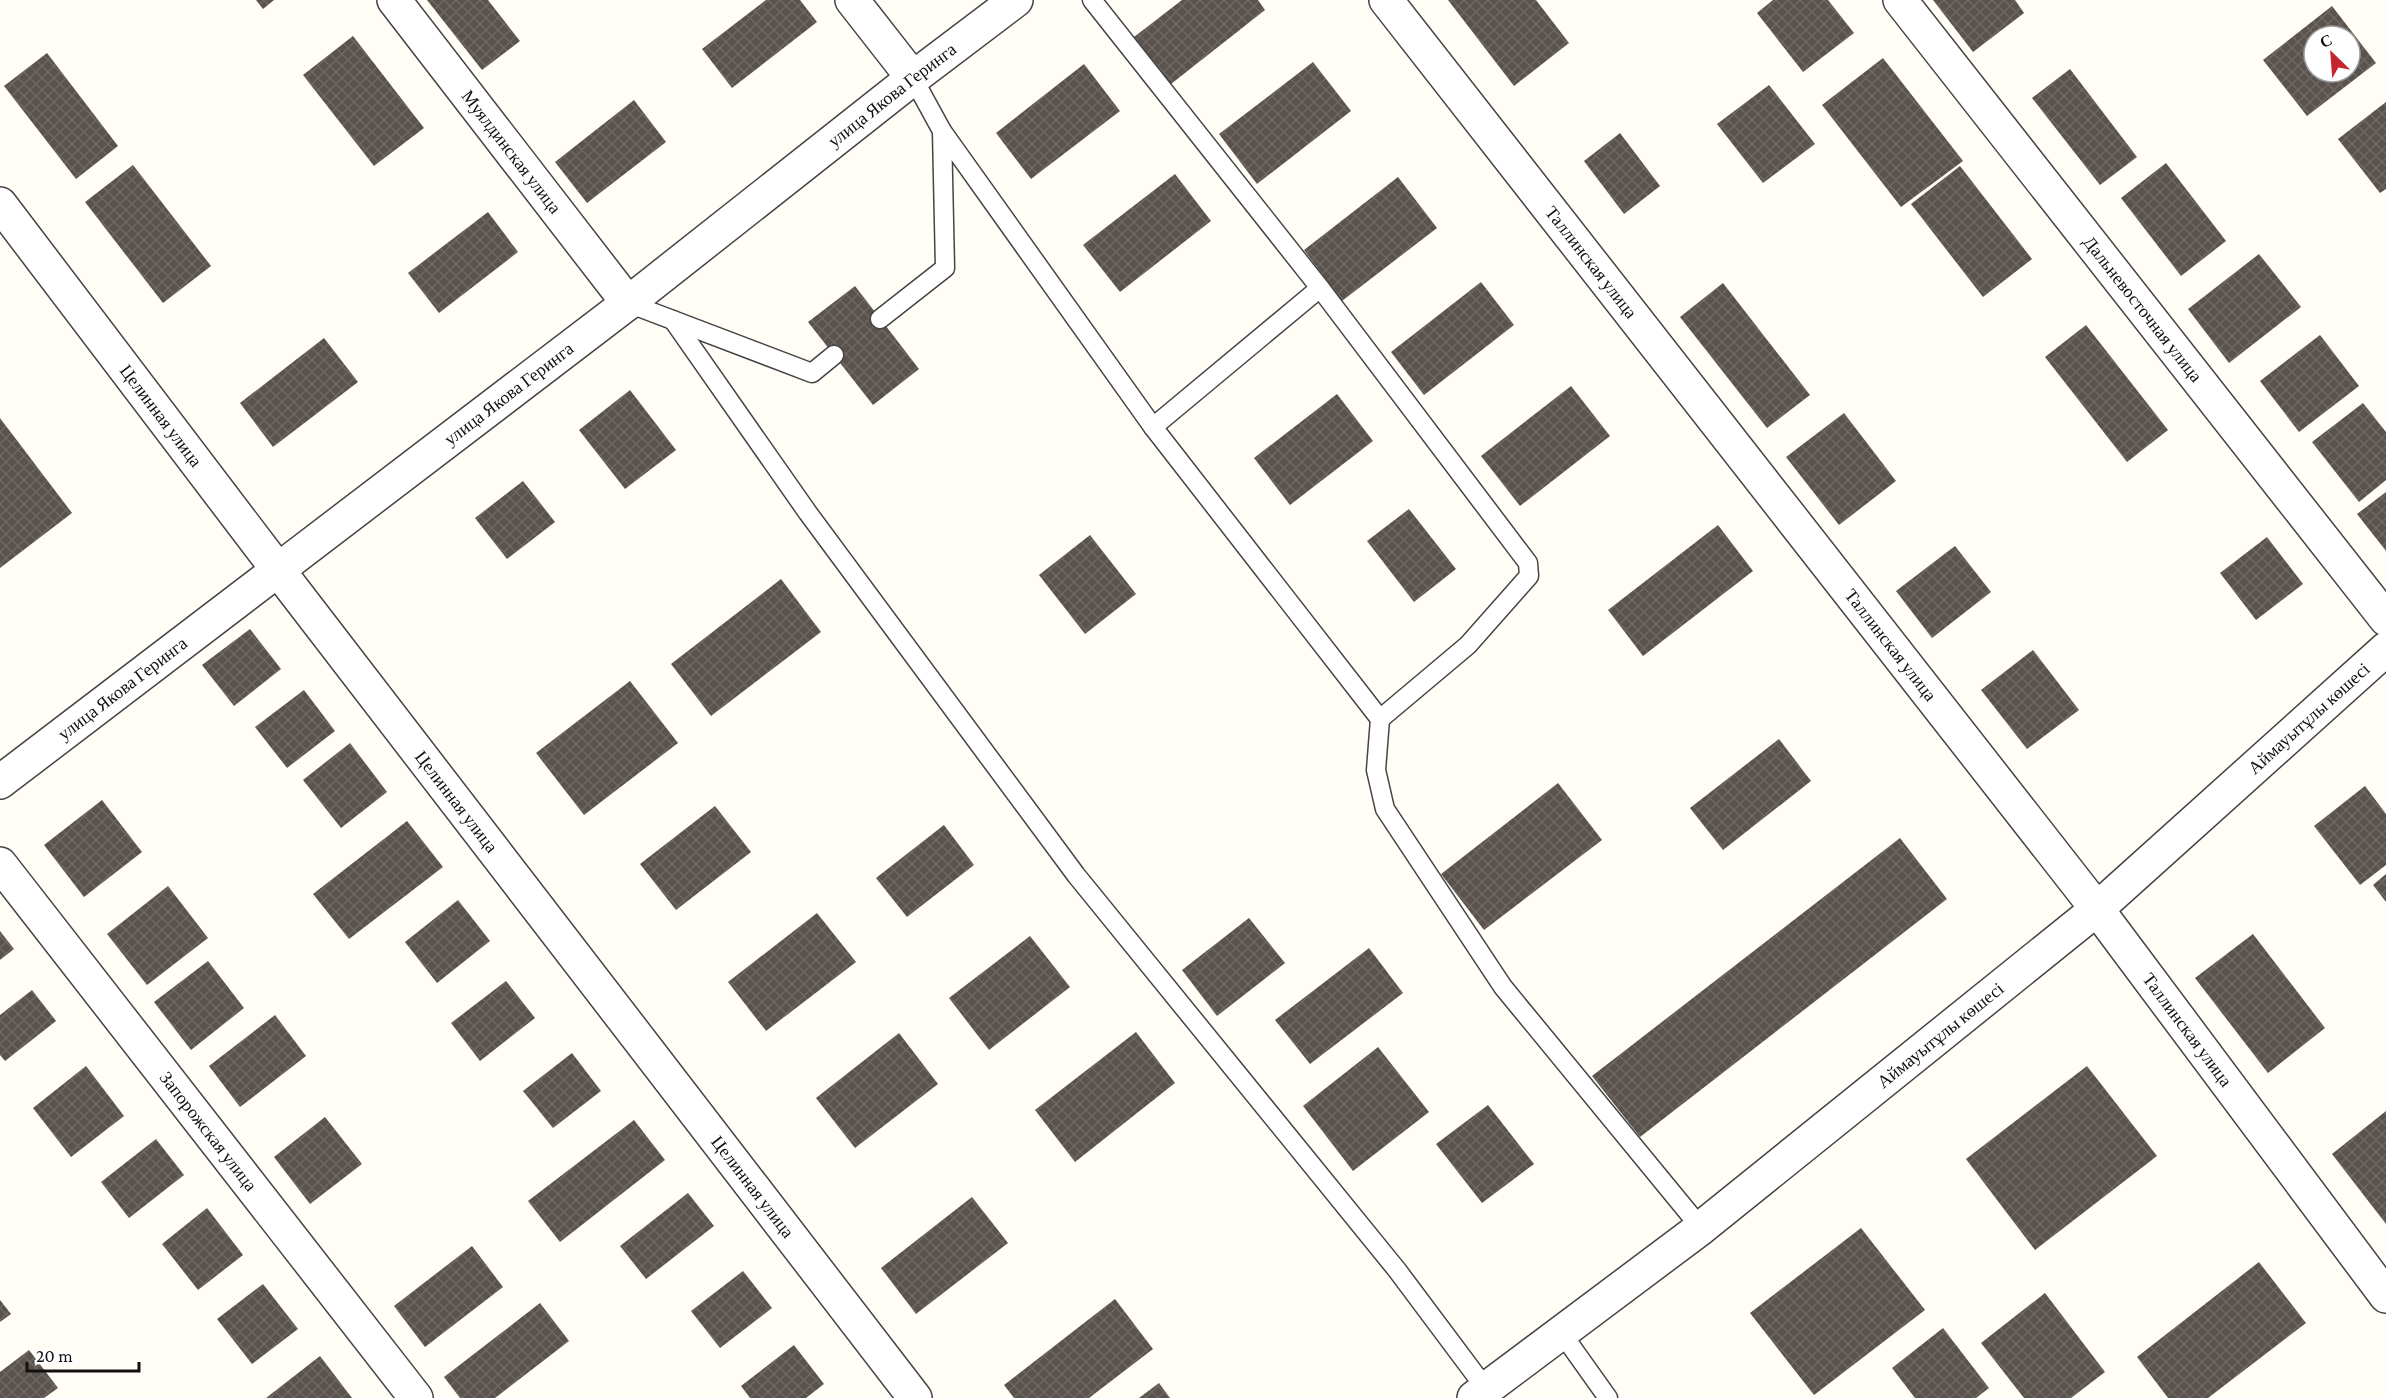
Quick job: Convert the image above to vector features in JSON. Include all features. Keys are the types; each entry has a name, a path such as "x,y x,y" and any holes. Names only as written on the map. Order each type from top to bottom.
{"street":[{"name":"Муялдинская улица","path":"394,0 628,303"},
{"path":"852,0 913,78"},
{"name":"улица Якова Геринга","path":"0,782 628,303 913,78 1016,0"},
{"name":"Таллинская улица","path":"1386,0 2097,909 2386,1296"},
{"name":"Дальневосточная улица","path":"1900,0 2386,619"},
{"name":"Целинная улица","path":"0,204 915,1398"},
{"name":"Аймауытұлы көшесі","path":"1480,1393 1701,1228 2097,909 2386,649"},
{"name":"Запорожская улица","path":"0,864 416,1398"}],"lane":[{"path":"1092,0 1320,288 1528,563 1529,576 1468,645 1380,719"},
{"path":"913,78 942,131 1153,427 1380,719 1376,770 1385,809 1503,987 1701,1228"},
{"path":"880,319 945,268 942,131"},
{"path":"1153,427 1320,288"},
{"path":"628,303 812,373 834,355"},
{"path":"673,320 808,513 1076,875 1397,1270 1480,1393"},
{"path":"1561,1332 1608,1398"}],"building":[{"path":"256,0 274,0 263,9"},
{"path":"427,0 488,0 520,41 482,70"},
{"path":"766,0 800,0 817,22 732,88 702,49"},
{"path":"1182,0 1258,0 1265,10 1171,84 1134,37"},
{"path":"1448,0 1536,0 1569,43 1514,86"},
{"path":"1773,0 1828,0 1854,33 1803,72 1757,13"},
{"path":"1933,0 2015,0 2024,13 1973,52"},
{"path":"2332,6 2346,24 2309,24"},
{"path":"2302,29 2302,84 2349,84 2307,116 2263,60"},
{"path":"353,36 424,128 374,166 303,75"},
{"path":"2362,45 2376,63 2362,74"},
{"path":"47,53 118,146 76,179 4,86"},
{"path":"1883,58 1963,161 1901,207 1822,105"},
{"path":"1313,62 1351,111 1257,184 1219,134"},
{"path":"1084,64 1120,111 1031,179 996,133"},
{"path":"2070,69 2137,157 2100,185 2032,98"},
{"path":"1769,85 1815,144 1763,183 1717,124"},
{"path":"634,100 666,142 587,203 555,162"},
{"path":"2386,102 2386,189 2380,193 2338,139"},
{"path":"1620,133 1660,186 1624,214 1584,161"},
{"path":"2166,163 2226,241 2181,276 2121,198"},
{"path":"133,165 211,266 163,303 85,202"},
{"path":"1960,166 2032,259 1983,297 1911,204"},
{"path":"1175,174 1211,221 1120,292 1083,245"},
{"path":"1398,177 1437,228 1342,301 1304,250"},
{"path":"488,212 518,252 439,313 408,273"},
{"path":"2259,254 2301,307 2229,363 2188,309"},
{"path":"1481,282 1514,325 1424,395 1391,352"},
{"path":"1723,283 1810,395 1767,428 1680,317"},
{"path":"855,286 919,369 873,405 808,322"},
{"path":"2086,325 2168,430 2127,462 2045,357"},
{"path":"2320,335 2359,386 2299,432 2260,381"},
{"path":"324,338 358,382 273,447 240,403"},
{"path":"1571,386 1610,436 1520,506 1481,456"},
{"path":"630,390 676,450 625,489 579,430"},
{"path":"1337,394 1373,441 1290,505 1254,458"},
{"path":"2363,403 2386,432 2386,480 2359,502 2312,442"},
{"path":"1844,413 1896,481 1839,525 1786,457"},
{"path":"0,418 72,513 0,568"},
{"path":"523,481 555,522 507,559 475,518"},
{"path":"2386,492 2386,551 2357,514"},
{"path":"1409,509 1456,569 1414,602 1367,541"},
{"path":"1718,525 1753,571 1643,656 1608,610"},
{"path":"1090,535 1136,594 1085,634 1039,575"},
{"path":"2267,537 2303,584 2256,620 2220,573"},
{"path":"1955,546 1991,592 1932,638 1896,591"},
{"path":"781,579 821,632 711,716 671,664"},
{"path":"250,629 281,669 234,706 202,665"},
{"path":"2033,650 2079,710 2027,749 1981,690"},
{"path":"630,681 678,743 584,815 536,753"},
{"path":"304,690 335,731 287,768 255,727"},
{"path":"1779,739 1811,781 1723,850 1690,808"},
{"path":"350,743 387,792 341,828 303,780"},
{"path":"1558,783 1602,840 1484,930 1441,874"},
{"path":"2365,786 2386,814 2386,865 2360,885 2314,826"},
{"path":"102,800 142,852 84,897 44,845"},
{"path":"715,806 751,852 676,910 640,864"},
{"path":"407,821 443,867 349,939 313,894"},
{"path":"944,825 974,865 907,917 876,878"},
{"path":"1900,838 1947,899 1640,1137 1592,1076"},
{"path":"2386,874 2386,902 2373,885"},
{"path":"168,886 208,938 147,985 107,934"},
{"path":"458,900 490,941 437,983 405,942"},
{"path":"817,913 856,962 766,1031 728,982"},
{"path":"1249,918 1285,963 1217,1016 1182,970"},
{"path":"0,931 14,949 0,960"},
{"path":"2253,934 2325,1028 2268,1073 2195,978"},
{"path":"1030,936 1070,987 989,1050 949,998"},
{"path":"1369,948 1403,993 1310,1064 1275,1020"},
{"path":"208,961 244,1008 191,1050 154,1002"},
{"path":"506,981 535,1018 480,1061 451,1023"},
{"path":"32,990 56,1021 5,1061 0,1055 0,1015"},
{"path":"275,1015 306,1056 240,1107 209,1066"},
{"path":"1136,1032 1175,1083 1075,1162 1035,1110"},
{"path":"899,1033 938,1084 855,1148 816,1098"},
{"path":"1378,1047 1429,1112 1353,1171 1303,1106"},
{"path":"572,1053 601,1091 553,1128 523,1091"},
{"path":"86,1066 124,1116 71,1157 33,1108"},
{"path":"2087,1066 2157,1156 2035,1250 1966,1159"},
{"path":"1488,1105 1534,1164 1482,1203 1436,1144"},
{"path":"2386,1111 2386,1224 2332,1154"},
{"path":"325,1117 362,1164 310,1204 274,1157"},
{"path":"634,1120 665,1160 560,1242 528,1201"},
{"path":"156,1139 184,1175 129,1218 101,1182"},
{"path":"688,1193 714,1226 646,1279 620,1246"},
{"path":"972,1197 1008,1243 916,1314 881,1268"},
{"path":"207,1208 243,1255 198,1290 162,1244"},
{"path":"1861,1228 1925,1310 1814,1395 1750,1313"},
{"path":"472,1246 503,1287 425,1347 394,1306"},
{"path":"2259,1262 2306,1323 2208,1398 2168,1398 2137,1357"},
{"path":"743,1271 772,1308 720,1348 691,1311"},
{"path":"263,1284 298,1329 252,1364 217,1319"},
{"path":"2045,1293 2105,1372 2071,1398 2024,1398 1981,1343"},
{"path":"1115,1299 1153,1349 1089,1398 1014,1398 1004,1385"},
{"path":"0,1300 11,1314 0,1322"},
{"path":"540,1303 569,1341 495,1398 460,1398 444,1377"},
{"path":"1943,1328 1989,1388 1976,1398 1915,1398 1892,1368"},
{"path":"794,1345 824,1384 806,1398 750,1398 741,1386"},
{"path":"29,1350 58,1388 44,1398 0,1398 0,1372"},
{"path":"320,1356 352,1398 266,1398"},
{"path":"1159,1383 1170,1398 1139,1398"}]}
